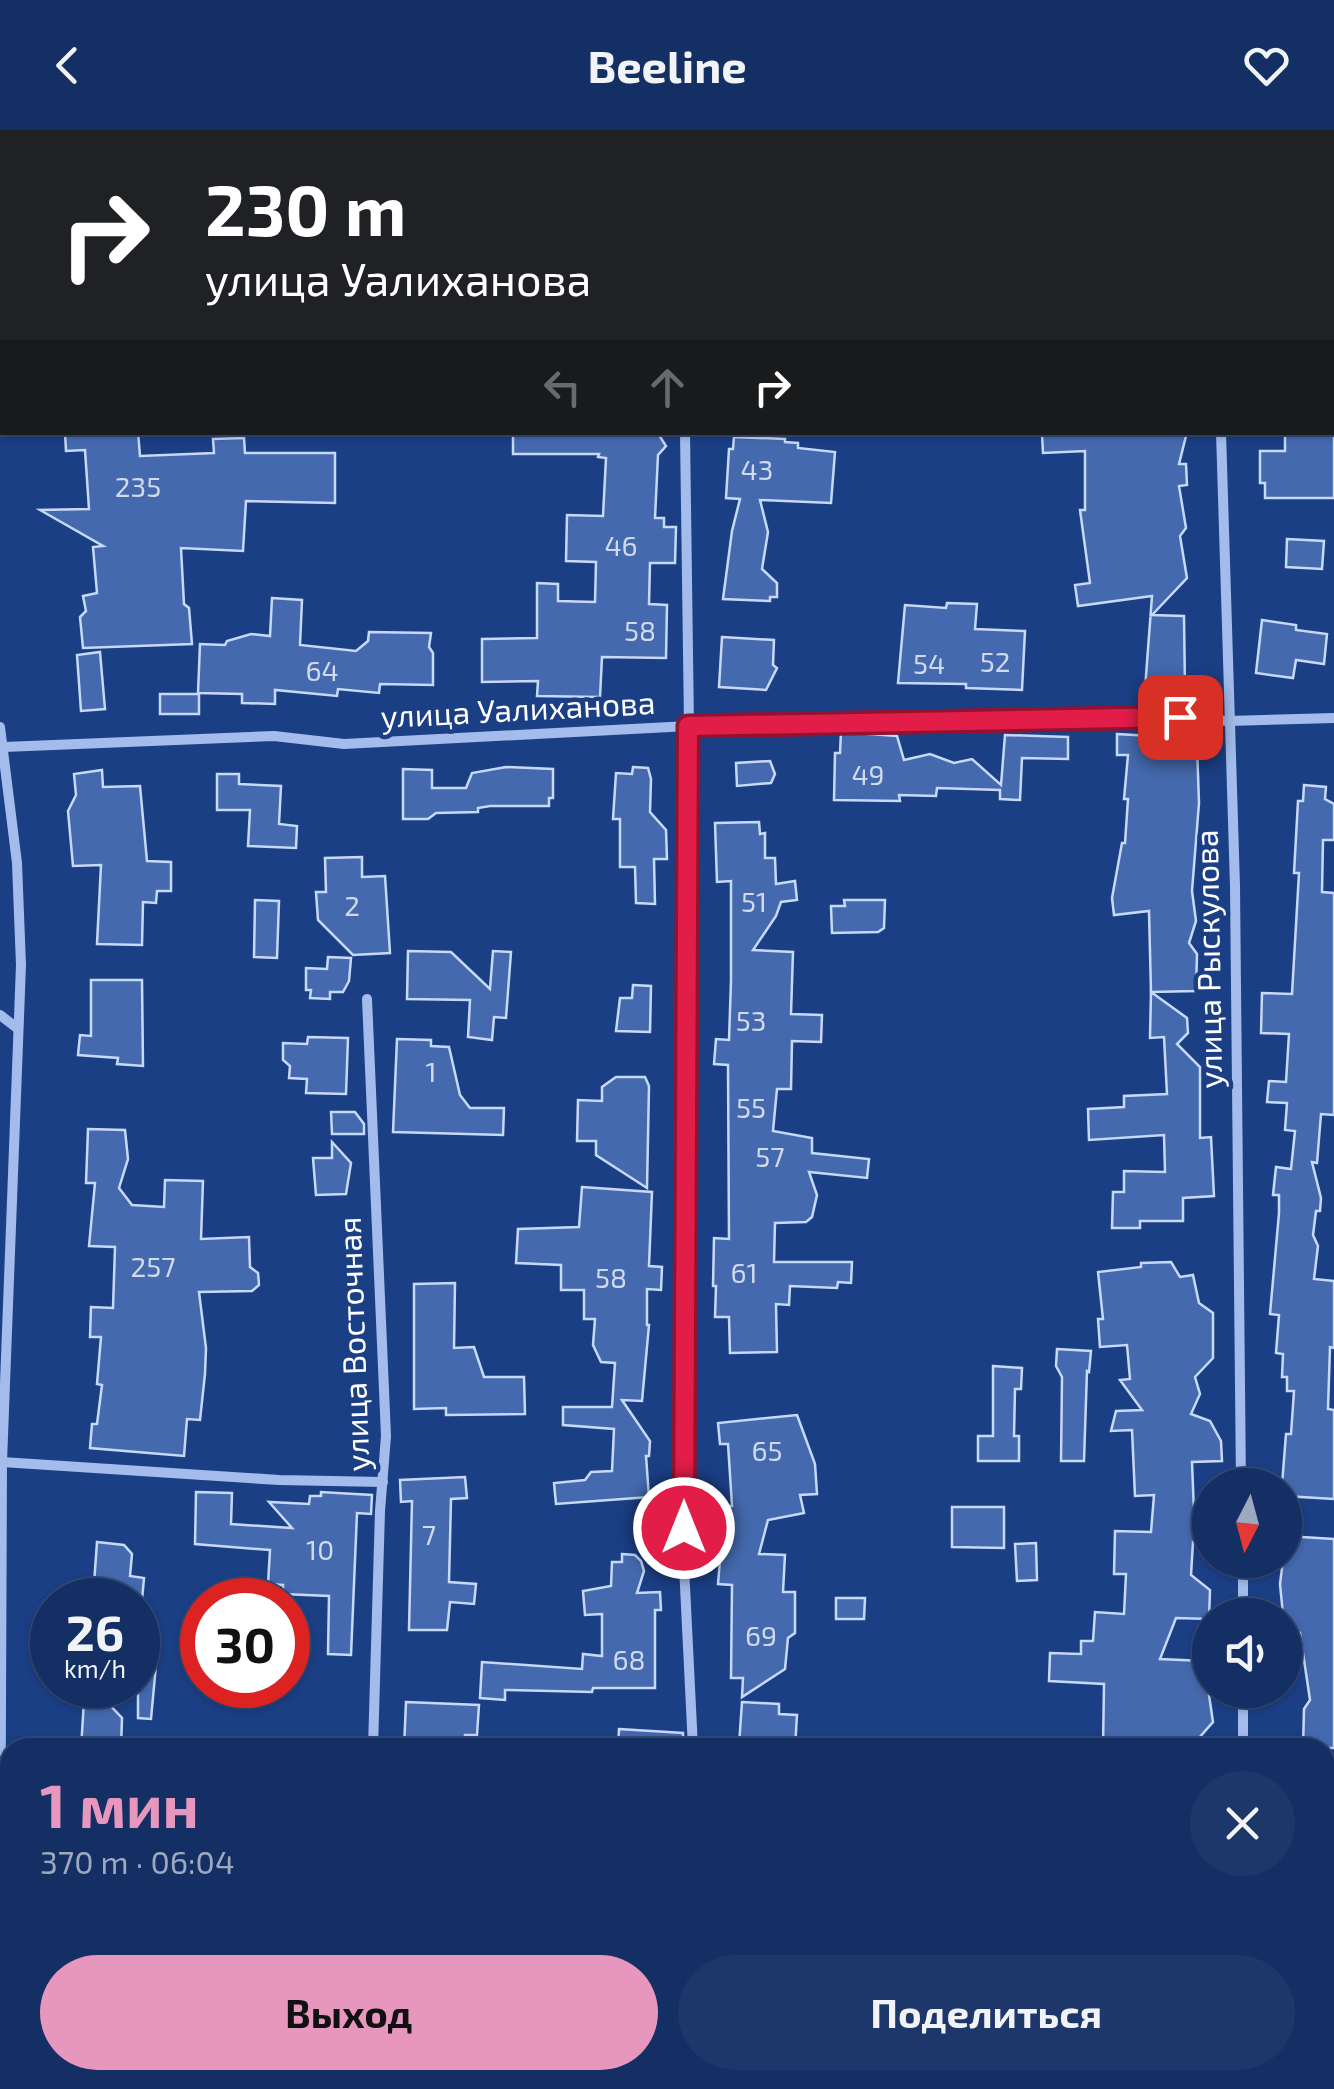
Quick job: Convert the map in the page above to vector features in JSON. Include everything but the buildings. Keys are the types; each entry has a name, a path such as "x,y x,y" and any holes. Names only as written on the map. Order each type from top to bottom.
{"street":[{"path":"685,435 688,726 684,1566 692,1738"},
{"name":"улица Рыскулова","path":"1221,435 1234,886 1241,1468"},
{"name":"улица Уалиханова","path":"4,747 274,736 344,744 688,726 1334,718"},
{"path":"0,727 17,863 21,965 2,1462 1,1738"},
{"name":"улица Восточная","path":"366,1000 386,1436 373,1738"},
{"path":"0,1015 17,1028"},
{"path":"2,1462 279,1480 383,1482"},
{"path":"1243,1708 1243,1738"}],"route":[{"path":"684,1528 688,726 1180,717"}]}
